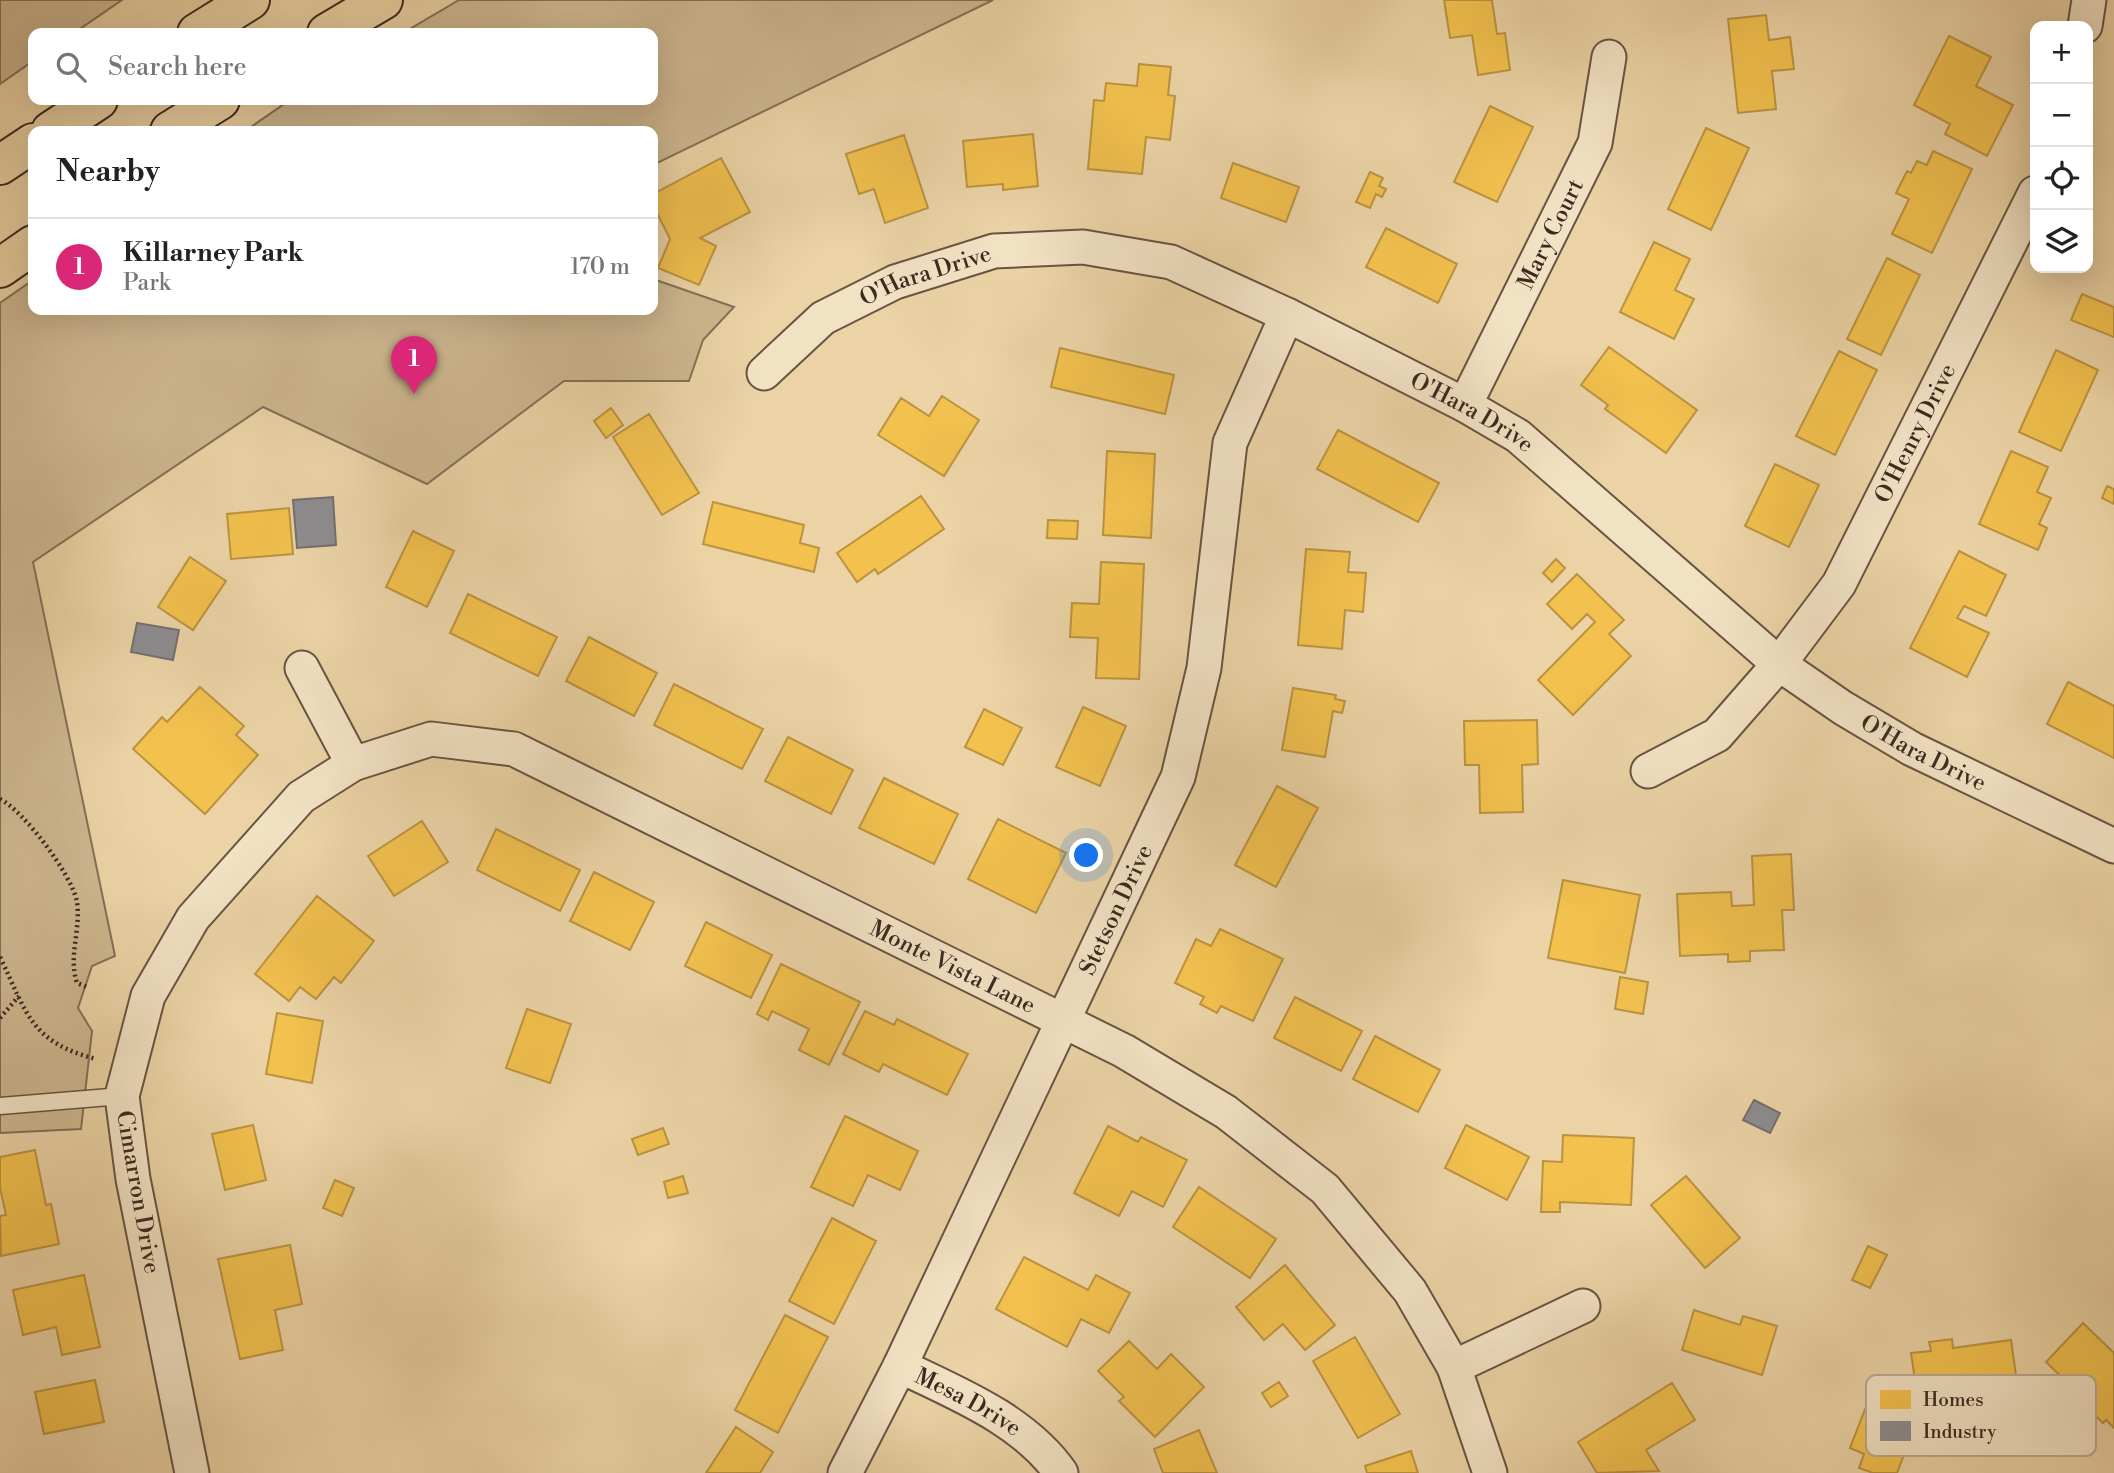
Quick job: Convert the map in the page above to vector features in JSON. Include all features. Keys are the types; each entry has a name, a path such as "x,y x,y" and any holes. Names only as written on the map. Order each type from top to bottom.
{"highway":[{"path":"205,28 250,0"},
{"path":"336,28 383,0"},
{"path":"59,126 90,105"},
{"path":"178,126 212,105"},
{"path":"199,126 229,105"},
{"path":"0,166 28,146"},
{"path":"0,237 28,219"},
{"path":"0,268 28,248"}],"street":[{"path":"2086,21 2089,0"},
{"name":"Mary Court","path":"1465,405 1595,143 1609,57"},
{"name":"O'Henry Drive","path":"1648,771 1717,735 1779,664 1839,584 2030,203"},
{"name":"O'Hara Drive","path":"764,373 823,318 895,282 994,251 1083,247 1171,262 1287,315 1465,405 1518,436 1779,664 1843,708 1913,749 2114,846"},
{"name":"Stetson Drive","path":"845,1473 900,1366 1178,777 1203,668 1230,443 1287,315"},
{"path":"302,668 353,764"},
{"name":"Monte Vista Lane","path":"301,797 353,764 431,738 514,749 1124,1051 1226,1112 1325,1189 1410,1292 1454,1367 1490,1473"},
{"name":"Cimarron Drive","path":"192,1473 133,1179 122,1096 148,996 193,918 301,797"},
{"path":"1454,1367 1583,1306"},
{"name":"Mesa Drive","path":"900,1366 972,1401 1034,1442 1044,1449 1061,1473"}],"lane":[{"path":"0,1106 122,1096"}],"path":[{"path":"0,799 29,826 68,882 76,900 78,924 72,969 77,983 87,987"},
{"path":"0,957 28,1016 45,1038 73,1053 96,1059"},
{"path":"0,1018 19,996"}],"shaded area":[{"path":"0,0 122,0 81,28 28,28 28,64 0,84"},
{"path":"459,0 993,0 658,163 658,126 252,126 283,105 658,105 658,28 411,28"},
{"path":"658,281 734,307 703,340 689,381 564,381 427,484 263,407 33,562 115,956 92,966 78,1008 92,1031 81,1129 0,1133 0,303 28,283 28,315 658,315"}],"building: Homes":[{"path":"1444,0 1492,0 1497,34 1505,33 1510,70 1478,75 1472,35 1450,38"},
{"path":"1766,15 1769,40 1790,37 1794,69 1772,71 1776,109 1738,113 1728,19"},
{"path":"1949,36 1991,57 1976,86 2013,105 1987,156 1945,134 1950,124 1914,105"},
{"path":"1139,64 1171,67 1168,95 1175,96 1170,140 1146,137 1142,174 1088,169 1094,100 1104,101 1106,83 1137,86"},
{"path":"1490,106 1533,127 1497,202 1454,182"},
{"path":"1706,128 1749,148 1711,230 1668,209"},
{"path":"1033,134 1038,186 1003,190 1003,184 967,187 963,141"},
{"path":"904,135 928,208 885,223 874,189 859,194 846,154"},
{"path":"1933,151 1972,169 1932,253 1892,234 1909,199 1896,193 1907,171 1911,173 1917,161 1927,165"},
{"path":"721,158 750,212 700,238 716,246 699,285 658,268 670,239 658,215 658,191"},
{"path":"1233,163 1299,187 1286,222 1221,198"},
{"path":"1370,172 1383,178 1379,186 1386,189 1382,197 1376,194 1370,208 1356,202"},
{"path":"1386,228 1457,264 1438,303 1366,267"},
{"path":"1654,242 1690,259 1675,290 1694,299 1674,339 1620,312"},
{"path":"1887,258 1920,275 1881,355 1847,339"},
{"path":"2082,294 2114,307 2114,337 2071,320"},
{"path":"1609,347 1697,410 1666,453 1605,409 1608,405 1581,385"},
{"path":"1060,348 1174,375 1165,414 1051,387"},
{"path":"2056,350 2098,370 2061,451 2019,432"},
{"path":"1839,351 1877,370 1835,455 1796,436"},
{"path":"942,396 979,420 944,476 878,435 901,398 929,416"},
{"path":"611,408 623,425 606,438 594,421"},
{"path":"649,414 699,493 662,515 613,437"},
{"path":"1338,430 1439,483 1418,522 1317,469"},
{"path":"1107,451 1155,454 1151,538 1103,535"},
{"path":"2011,451 2048,467 2037,492 2051,498 2039,524 2047,528 2038,550 1979,524"},
{"path":"1775,464 1819,485 1789,547 1745,526"},
{"path":"2107,486 2114,489 2114,504 2102,498"},
{"path":"921,496 944,529 878,574 875,569 857,582 837,553"},
{"path":"713,502 804,525 800,543 819,548 814,572 703,544"},
{"path":"289,508 293,554 231,559 227,514"},
{"path":"1048,520 1078,521 1077,539 1047,538"},
{"path":"413,531 454,551 427,607 386,587"},
{"path":"1306,549 1350,552 1348,572 1366,573 1363,612 1345,610 1342,649 1298,645"},
{"path":"1959,551 2006,575 1986,616 1964,606 1957,618 1989,633 1967,677 1910,648"},
{"path":"190,557 226,581 193,630 158,607"},
{"path":"1556,559 1565,568 1552,582 1543,573"},
{"path":"1101,562 1144,564 1139,679 1096,678 1098,638 1070,637 1072,603 1099,604"},
{"path":"1577,574 1624,620 1609,634 1631,656 1573,715 1538,680 1595,622 1587,614 1572,629 1547,604"},
{"path":"468,594 557,637 538,676 450,633"},
{"path":"589,637 657,673 634,716 566,681"},
{"path":"2068,682 2114,706 2114,758 2047,724"},
{"path":"674,684 763,729 742,769 654,725"},
{"path":"200,687 244,726 236,735 258,755 205,814 133,749 162,717 167,722"},
{"path":"1293,688 1336,695 1335,699 1345,701 1342,713 1333,711 1325,757 1282,750"},
{"path":"1083,707 1126,726 1100,786 1056,767"},
{"path":"984,709 1022,728 1003,765 965,747"},
{"path":"1537,720 1538,764 1522,765 1523,812 1480,813 1479,765 1465,765 1464,721"},
{"path":"788,737 853,770 831,814 765,781"},
{"path":"884,778 958,814 934,864 859,828"},
{"path":"1277,786 1318,808 1276,887 1235,865"},
{"path":"998,819 1066,853 1036,913 968,879"},
{"path":"422,821 448,862 394,896 368,856"},
{"path":"496,829 580,870 560,911 477,870"},
{"path":"1791,854 1794,910 1782,910 1784,950 1750,951 1750,961 1728,962 1728,954 1680,956 1677,894 1731,892 1732,906 1754,905 1752,856"},
{"path":"594,872 654,902 630,950 570,921"},
{"path":"1563,880 1640,895 1625,973 1548,958"},
{"path":"317,896 374,941 341,983 334,977 316,999 300,987 289,1001 255,974"},
{"path":"706,922 772,955 751,998 685,966"},
{"path":"1220,929 1283,959 1253,1021 1221,1006 1217,1013 1200,1004 1204,997 1175,983 1196,939 1211,946"},
{"path":"781,964 860,1002 829,1065 799,1050 809,1029 772,1011 768,1020 757,1014"},
{"path":"1620,977 1648,982 1643,1014 1615,1009"},
{"path":"1295,997 1362,1031 1341,1071 1274,1038"},
{"path":"527,1009 571,1024 550,1083 506,1068"},
{"path":"865,1011 894,1025 897,1019 968,1054 947,1095 883,1064 879,1072 843,1054"},
{"path":"277,1013 323,1021 312,1083 266,1074"},
{"path":"1375,1036 1440,1070 1418,1112 1353,1079"},
{"path":"845,1116 918,1151 900,1190 868,1175 853,1206 811,1187"},
{"path":"253,1125 266,1180 225,1190 212,1134"},
{"path":"1466,1125 1529,1157 1507,1200 1445,1168"},
{"path":"1108,1126 1138,1142 1141,1137 1187,1160 1163,1207 1132,1191 1119,1216 1074,1193"},
{"path":"663,1128 669,1144 638,1155 632,1139"},
{"path":"1563,1135 1634,1138 1631,1205 1560,1202 1560,1212 1541,1212 1543,1161 1562,1162"},
{"path":"35,1150 46,1205 51,1204 59,1244 1,1256 0,1216 6,1215 0,1188 0,1157"},
{"path":"683,1176 688,1193 668,1198 664,1182"},
{"path":"1686,1176 1740,1238 1705,1268 1651,1205"},
{"path":"335,1180 354,1188 342,1216 323,1208"},
{"path":"1199,1187 1276,1239 1250,1278 1173,1227"},
{"path":"832,1218 876,1241 834,1324 789,1301"},
{"path":"290,1245 302,1304 275,1310 283,1350 240,1359 218,1259"},
{"path":"1868,1246 1887,1255 1870,1288 1852,1280"},
{"path":"1024,1257 1088,1290 1096,1275 1130,1293 1109,1333 1081,1319 1067,1347 996,1309"},
{"path":"1285,1265 1335,1325 1305,1350 1283,1324 1264,1340 1236,1307"},
{"path":"84,1275 100,1347 62,1355 56,1327 23,1335 13,1290"},
{"path":"1694,1310 1740,1325 1743,1316 1777,1326 1762,1375 1682,1350"},
{"path":"785,1315 828,1337 778,1433 735,1410"},
{"path":"2083,1323 2114,1353 2114,1428 2106,1420 2103,1423 2096,1416 2096,1375 2060,1375 2046,1362"},
{"path":"1355,1337 1400,1414 1358,1438 1313,1361"},
{"path":"1952,1339 1953,1348 2011,1340 2016,1375 1914,1375 1911,1353 1931,1351 1929,1342"},
{"path":"1129,1341 1157,1369 1171,1354 1204,1387 1155,1437 1119,1401 1124,1397 1098,1371"},
{"path":"95,1380 104,1422 44,1434 35,1392"},
{"path":"1279,1382 1288,1396 1271,1407 1262,1393"},
{"path":"1672,1383 1695,1420 1646,1450 1659,1471 1597,1473 1578,1442"},
{"path":"1866,1407 1866,1456 1903,1456 1897,1473 1873,1473 1859,1468 1864,1454 1850,1448"},
{"path":"736,1427 773,1452 760,1473 706,1473"},
{"path":"1199,1430 1217,1473 1163,1473 1154,1449"},
{"path":"1411,1451 1418,1473 1367,1473 1365,1466"}],"building: Industry":[{"path":"333,497 336,545 297,548 293,500"},
{"path":"137,623 179,630 173,660 131,652"},
{"path":"1754,1100 1780,1113 1770,1133 1743,1120"}],"place":[{"name":"Killarney Park","path":"414,394"}]}
